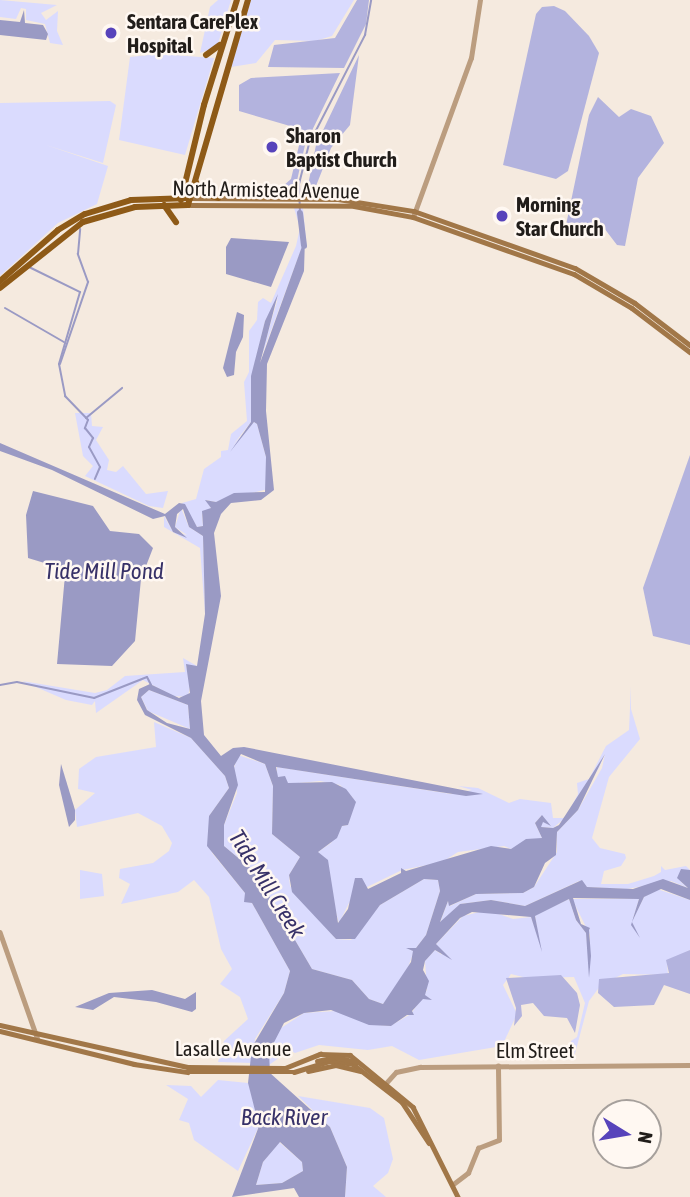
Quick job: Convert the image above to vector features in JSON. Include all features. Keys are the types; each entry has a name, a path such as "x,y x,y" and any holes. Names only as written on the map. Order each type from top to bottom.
{"main road":[{"path":"206,55 220,46 236,0"},
{"path":"159,198 180,191 236,0"},
{"path":"189,201 248,0"},
{"path":"181,201 195,142"},
{"path":"195,176 201,193 218,198"},
{"name":"North Armistead Avenue","path":"0,281 81,216 125,201 159,198 181,201 293,201"},
{"name":"North Armistead Avenue","path":"189,201 218,198 293,201 413,214 587,274 690,345"},
{"name":"North Armistead Avenue","path":"0,288 77,225 118,210 181,201"},
{"path":"164,205 176,222"},
{"name":"North Armistead Avenue","path":"413,214 585,280 690,352"},
{"name":"Lasalle Avenue","path":"0,1025 155,1062 242,1070"},
{"name":"Lasalle Avenue","path":"0,1031 159,1069 293,1072 336,1061 353,1064 371,1076"},
{"name":"Lasalle Avenue","path":"274,1070 297,1066 320,1054 343,1053 358,1059 413,1107 438,1156"},
{"name":"Lasalle Avenue","path":"293,1072 336,1058 356,1062 408,1108 438,1156"},
{"path":"438,1156 458,1197"}],"street":[{"path":"413,214 471,58 480,0"},
{"path":"0,933 38,1040"},
{"name":"Elm Street","path":"387,1082 405,1068 690,1065"},
{"path":"453,1185 468,1173 478,1148 499,1140 498,1066"}],"shaded area":[{"path":"0,0 57,5 41,13 46,20 58,11 57,31 63,45 50,43 45,24 26,20 26,9 21,8 16,19 0,17"},
{"path":"218,0 231,0 217,47 200,53 210,7"},
{"path":"251,0 354,0 332,36 315,41 275,40 256,63 231,67"},
{"path":"357,0 369,0 366,24 344,68 268,67 274,45 335,38"},
{"path":"554,6 565,11 589,36 599,53 568,171 556,179 503,165 536,14 542,7"},
{"path":"159,54 214,58 185,155 119,140 130,57"},
{"path":"359,55 350,125 331,148 314,191 307,190 316,145"},
{"path":"340,73 305,145 296,185 279,192 264,190 263,185 282,187 291,179 301,137 290,126 239,111 239,85 251,78"},
{"path":"598,97 619,117 631,109 651,116 664,143 638,178 625,246 617,245 601,224 566,225 589,115"},
{"path":"110,101 116,105 103,163 46,145 108,166 97,204 58,223 0,276 0,103"},
{"path":"294,208 303,208 307,251 305,239 259,363 278,298 265,321 253,371 251,422 233,445 254,422 257,424 266,457 268,489 216,502 206,500 211,508 202,514 203,526 197,527 182,503 196,499 204,469 221,457 221,451 228,450 231,434 247,421 244,382 249,372 249,331 257,320 258,302 263,298 271,303 296,246 300,228"},
{"path":"75,413 91,413 92,426 103,427 96,440 109,460 107,470 116,472 123,466 146,494 168,491 163,508 149,506 85,476 93,466 83,456"},
{"path":"690,455 690,645 653,636 643,588"},
{"path":"181,508 189,527 203,536 205,614 200,548 164,527 164,516 173,532 187,535 175,527"},
{"path":"183,658 197,666 186,666 191,679 188,697 173,696 143,680 96,713 95,701 92,705 66,700 22,681 95,693 107,690 125,676 185,672"},
{"path":"631,686 631,709 640,739 609,777 592,838 600,848 625,854 626,858 621,866 604,871 601,884 628,884 654,876 661,872 661,866 665,870 686,866 690,870 681,870 681,882 688,888 671,881 627,889 587,887 579,881 525,906 491,900 460,904 440,923 448,901 450,906 476,894 523,893 534,887 557,852 557,832 578,810 602,768 605,754 599,768 567,815 578,794 577,783 589,779 606,746 629,730"},
{"path":"149,690 188,705 190,729 148,711 141,697"},
{"path":"154,722 191,738 225,776 229,788 209,816 212,853 245,893 245,901 252,903 290,971 284,993 255,1039 253,1063 218,1062 224,1041 248,1019 240,997 220,984 232,969 221,949 209,897 194,880 178,892 121,904 130,884 119,878 120,869 153,863 169,851 172,843 162,826 138,813 77,827 75,810 95,793 78,789 79,769 96,757 156,747"},
{"path":"238,755 265,764 273,786 272,834 300,857 289,875 290,886 336,939 351,940 380,905 424,879 438,880 440,891 426,935 416,948 409,949 414,951 404,978 383,1004 369,999 352,980 312,969 255,872 224,846 224,825 237,793 234,768"},
{"path":"277,767 451,794 472,790 458,786 478,788 509,803 520,799 551,803 553,818 565,818 553,828 541,827 541,816 535,823 542,838 511,849 504,846 458,852 442,862 402,870 365,888 349,903 339,923 318,852 331,843 342,826 348,825 353,798 340,785 320,781 288,784 277,777"},
{"path":"80,870 102,874 104,896 80,899"},
{"path":"657,889 690,900 690,950 667,963 668,975 623,974 601,985 589,1001 573,1061 571,1041 577,1037 585,1003 574,977 527,978 511,974 503,985 517,1014 502,1046 419,1060 392,1046 368,1050 319,1045 295,1053 290,1050 269,1065 269,1052 278,1030 304,1013 336,1011 370,1024 390,1026 411,1014 427,990 425,961 435,950 442,955 436,944 463,916 488,910 513,919 531,917 538,936 535,915 569,899 576,920 586,933 590,970 590,935 572,899 639,899 633,919 644,897"},
{"path":"690,950 690,994 664,985 654,1005 614,1007 598,993 599,979 669,973 666,960"},
{"path":"561,975 577,993 580,1005 575,1033 567,1018 544,1016 533,1003 521,1005 522,1016 514,1026 516,1008 506,978"},
{"path":"218,1080 248,1083 255,1096 259,1126 238,1171 194,1140 189,1123 179,1120 188,1099 166,1085 191,1086 201,1097"},
{"path":"298,1096 370,1108 384,1118 393,1159 388,1173 373,1186 386,1197 345,1197 347,1167 330,1127"},
{"path":"279,1142 302,1162 303,1171 282,1183 256,1185 263,1162"}],"water":[{"path":"24,10 25,23 43,25 48,34 46,40 0,35 0,20 20,22"},
{"path":"231,238 289,242 271,287 226,274 226,247"},
{"name":"Back River","path":"305,238 304,271 267,364 266,411 274,490 261,500 231,503 221,514 214,533 221,596 201,701 204,735 221,756 233,748 244,747 483,794 466,796 276,767 278,777 285,776 288,783 332,782 346,789 356,802 348,825 342,826 337,838 318,852 328,860 338,923 348,909 355,878 362,878 368,889 401,873 401,868 406,871 491,846 511,849 526,839 542,838 535,823 542,815 551,826 543,822 541,827 553,828 559,825 605,754 578,810 557,832 556,855 545,863 534,887 523,893 476,894 449,906 448,901 440,922 460,904 491,900 525,906 582,880 587,887 633,889 663,879 688,888 677,878 681,869 690,870 690,900 661,889 644,897 632,922 640,938 631,925 639,899 573,898 581,924 590,928 589,978 586,933 576,920 569,899 535,916 542,952 531,917 472,912 460,918 436,944 452,960 435,950 425,961 423,970 429,981 425,995 432,1000 423,999 412,1011 414,1015 407,1015 391,1026 369,1025 331,1010 304,1013 284,1023 269,1052 270,1073 330,1127 347,1167 345,1197 299,1197 294,1188 232,1197 259,1126 248,1083 252,1047 284,993 290,971 252,903 244,902 245,893 207,846 209,816 229,788 225,776 191,738 145,715 137,700 139,689 150,684 179,698 190,693 186,664 197,666 205,614 203,536 189,527 183,509 177,514 175,527 187,538 173,532 165,516 153,519 52,470 0,451 0,443 165,514 179,503 185,504 197,527 203,526 202,511 211,508 205,500 216,502 234,493 265,492 266,457 257,424 254,422 230,452 251,422 251,376 265,321 278,294 260,363","holes":["149,690 188,705 190,729 167,723 147,710 141,697","241,754 265,764 273,786 272,834 300,857 289,875 292,892 336,939 355,939 380,905 424,879 438,880 440,891 426,935 416,948 406,948 413,951 411,962 383,1004 369,999 352,980 312,969 255,872 224,846 224,825 238,785 234,766","280,1142 302,1162 303,1171 282,1183 256,1185 263,1162"]},
{"path":"237,312 244,315 243,337 236,352 234,375 227,377 223,368"},
{"name":"Tide Mill Pond","path":"33,491 93,506 110,531 139,534 153,548 141,579 135,641 112,666 57,664 65,575 61,568 28,558 26,515"},
{"path":"61,764 75,810 75,820 69,827 59,785"},
{"path":"152,990 185,999 196,992 196,1009 192,1012 156,1002 114,997 93,1010 75,1007 109,993"}],"waterway":[{"name":"Tide Mill Creek","path":"300,213 299,184 309,144 365,35 371,0"},
{"name":"Tide Mill Creek","path":"300,213 304,246"},
{"path":"60,364 88,282 78,254 80,229"},
{"path":"29,267 80,292 59,364 65,396 88,420 85,428 93,438 89,447 100,467 95,479"},
{"path":"5,308 64,342"},
{"path":"86,418 122,388"},
{"path":"0,685 17,682 94,698 147,677 151,685"}],"place":[{"name":"Sentara CarePlex Hospital","path":"111,33"},
{"name":"Sharon Baptist Church","path":"272,147"},
{"name":"Morning Star Church","path":"502,216"}]}
